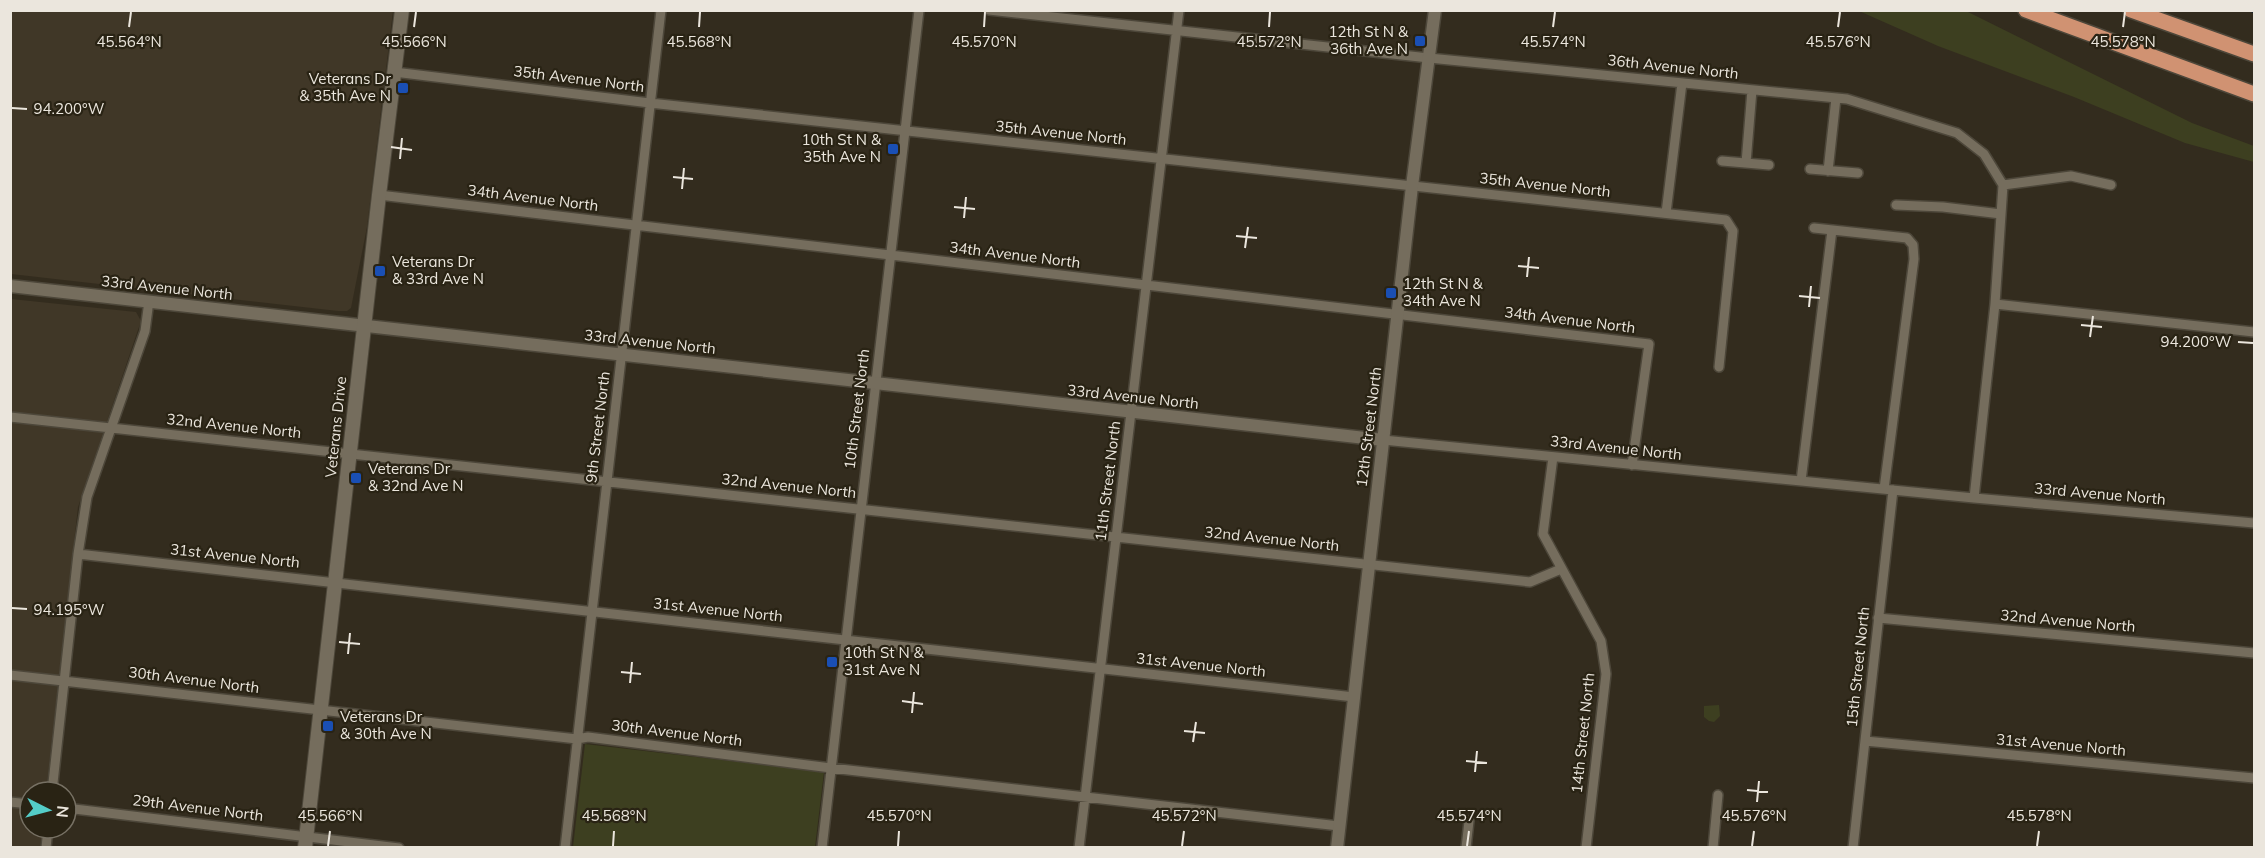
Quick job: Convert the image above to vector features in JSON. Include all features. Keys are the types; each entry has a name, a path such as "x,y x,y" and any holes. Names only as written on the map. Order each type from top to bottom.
{"highway":[{"path":"2026,10 2254,94"},
{"path":"2131,10 2254,54"}],"main road":[{"name":"Veterans Drive","path":"305,842 402,10"}],"street":[{"name":"9th Street North","path":"565,848 661,10"},
{"name":"10th Street North","path":"822,848 919,10"},
{"name":"36th Avenue North","path":"989,10 1429,58 1847,99 1957,133 1984,154 2003,185"},
{"name":"11th Street North","path":"1079,848 1179,10"},
{"name":"12th Street North","path":"1337,848 1412,186 1435,10"},
{"name":"35th Avenue North","path":"394,72 650,103 1726,220 1733,231 1719,368"},
{"path":"1666,213 1682,83"},
{"path":"1746,163 1752,90"},
{"path":"1828,171 1836,98"},
{"path":"1722,161 1769,165"},
{"path":"1810,169 1858,173"},
{"path":"1974,498 1995,304 2003,185 2071,176 2111,185"},
{"name":"34th Avenue North","path":"379,195 1649,344 1632,465"},
{"path":"1896,205 1943,207 2001,214"},
{"path":"1801,481 1832,230 1814,228"},
{"name":"15th Street North","path":"1832,230 1907,238 1913,244 1914,260 1888,490 1878,618 1853,848"},
{"name":"33rd Avenue North","path":"10,286 1383,440 1888,490 2254,523"},
{"path":"53,780 78,554 87,497 145,331 149,302"},
{"path":"1995,304 2254,332"},
{"name":"32nd Avenue North","path":"10,417 1530,582 1561,568"},
{"name":"14th Street North","path":"1553,457 1543,534 1601,641 1606,674 1586,848"},
{"name":"31st Avenue North","path":"78,554 1354,697"},
{"name":"32nd Avenue North","path":"1878,618 2254,653"},
{"name":"30th Avenue North","path":"10,675 577,739 588,737 831,768 1339,826"},
{"name":"31st Avenue North","path":"1865,741 2254,778"},
{"path":"1713,848 1718,795"},
{"name":"29th Avenue North","path":"78,810 305,842 399,848"},
{"path":"1466,848 1469,821"}],"shaded area":[{"path":"11,10 393,11 367,227 351,308 347,311 338,311 11,274"},
{"path":"11,299 136,312 141,321 78,507 47,780 18,780 18,840 41,840 40,847 11,848"}],"green space":[{"path":"1859,11 1966,11 2192,123 2254,146 2254,162 2185,143 2074,97 1938,46"},
{"path":"1719,705 1720,716 1714,722 1704,717 1704,706"},
{"path":"585,744 824,772 815,847 573,847"}],"waterway":[{"path":"2249,10 2254,12"}],"place":[{"name":"12th St N & 36th Ave N","path":"1420,41"},
{"name":"Veterans Dr & 35th Ave N","path":"403,88"},
{"name":"10th St N & 35th Ave N","path":"893,149"},
{"name":"Veterans Dr & 33rd Ave N","path":"380,271"},
{"name":"12th St N & 34th Ave N","path":"1391,293"},
{"name":"Veterans Dr & 32nd Ave N","path":"356,478"},
{"name":"10th St N & 31st Ave N","path":"832,662"},
{"name":"Veterans Dr & 30th Ave N","path":"328,726"}]}
